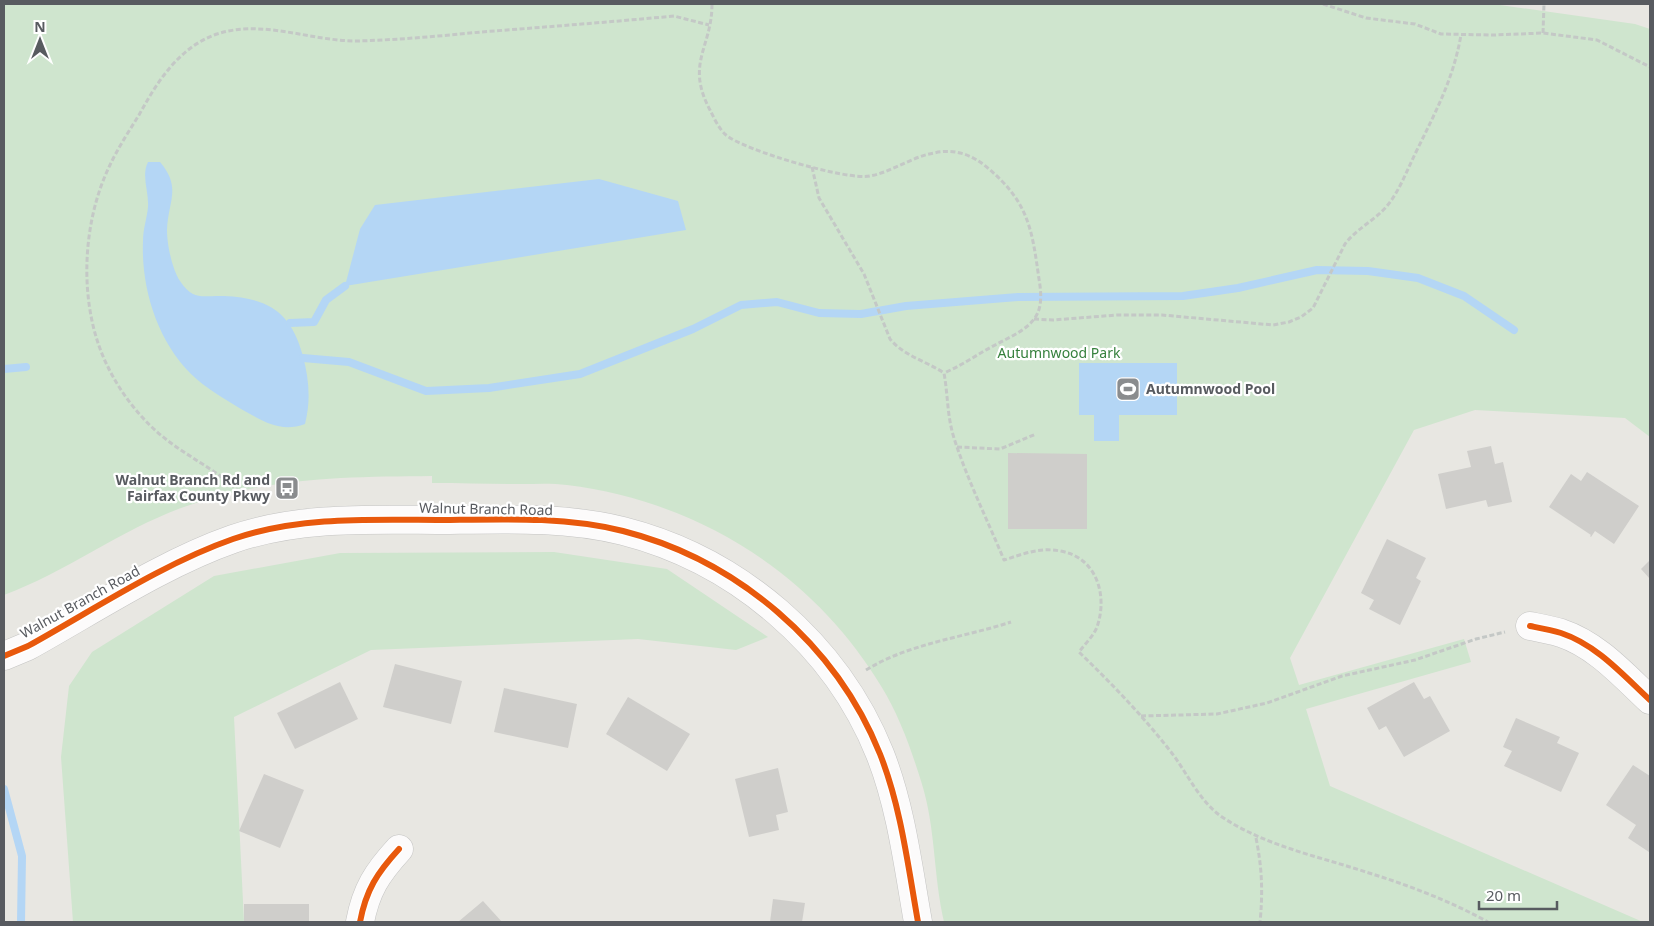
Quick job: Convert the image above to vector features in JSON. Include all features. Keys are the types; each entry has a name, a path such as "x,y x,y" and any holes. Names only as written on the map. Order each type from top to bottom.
{"street":[{"name":"Walnut Branch Road","path":"4,656 28,646 188,557 234,538 281,526 330,521 526,519 623,531 672,548 719,570 765,600 798,629 831,668 859,710 882,761 896,802 918,922"},
{"path":"1530,626 1560,633 1587,645 1611,663 1650,700"},
{"path":"360,922 367,894 375,878 399,849"}],"path":[{"path":"712,4 700,63 699,82 703,97 725,134 740,144 839,174 868,177 935,152 953,151 967,154 980,161 1005,183 1021,205 1034,243 1040,284 1040,307 1034,319 1015,335 944,373"},
{"path":"1323,4 1366,18 1415,24 1441,34 1543,33 1597,40 1650,66"},
{"path":"1543,33 1544,4"},
{"path":"250,502 239,490 165,439 146,420 126,396 108,368 89,310 87,258 95,208 101,188 110,165 150,95 174,63 185,52 216,34 247,28 354,41 674,16 709,25"},
{"path":"1034,319 1053,320 1117,315 1162,315 1273,325 1301,318 1313,308 1351,236 1380,215 1399,188 1448,88 1455,66 1461,35"},
{"path":"812,167 819,198 864,274 890,339 897,347 944,373"},
{"path":"944,373 948,395 947,410 957,447 1004,560 1037,550 1062,551 1086,563 1098,579 1102,604 1096,628 1079,652 1141,716 1172,753 1202,799 1220,816 1256,838 1424,892 1464,909 1488,922"},
{"path":"957,447 1000,449 1036,434"},
{"path":"866,670 885,658 924,644 1011,622"},
{"path":"1141,716 1217,714 1268,703 1342,676 1415,660 1476,639 1530,626"},
{"path":"1256,838 1262,864 1263,893 1260,922"}],"green space":[{"name":"Autumnwood Park","path":"4,4 1493,4 1635,24 1650,29 1650,437 1625,418 1475,410 1414,430 1290,658 1299,685 1464,639 1471,662 1306,709 1330,786 1643,922 944,922 940,905 926,798 917,769 904,732 893,709 881,686 853,646 822,609 786,577 747,549 706,526 661,507 615,494 556,484 432,483 432,476 336,478 244,490 181,508 158,517 49,575 4,595"},
{"path":"554,552 667,569 768,637 736,650 638,639 371,650 234,717 244,922 73,922 61,757 69,686 92,652 214,576 340,553"}],"water":[{"path":"148,162 160,162 171,180 172,195 167,230 168,242 175,270 185,288 200,296 240,297 266,304 285,318 292,328 303,356 307,373 309,398 305,424 288,427 280,426 264,421 241,409 215,393 191,374 169,345 153,312 145,277 143,241 148,207 145,173"},
{"path":"599,179 678,201 686,230 345,286 360,229 375,205"},
{"name":"Autumnwood Pool","path":"1079,363 1177,363 1177,415 1119,415 1119,441 1094,441 1094,415 1079,415"}],"building":[{"path":"1491,446 1495,464 1503,462 1512,502 1488,507 1486,500 1446,509 1438,474 1471,467 1467,451"},
{"path":"1008,453 1087,454 1087,529 1008,529"},
{"path":"1587,472 1639,506 1614,544 1595,531 1591,537 1591,535 1549,507 1571,474 1581,481"},
{"path":"1387,539 1426,558 1416,578 1421,581 1400,625 1369,609 1374,600 1361,593"},
{"path":"1650,560 1650,579 1641,569"},
{"path":"395,664 462,681 451,724 383,707"},
{"path":"340,682 358,719 295,749 277,713"},
{"path":"1414,682 1424,699 1430,696 1450,731 1404,757 1386,726 1379,730 1367,708"},
{"path":"504,688 577,704 568,748 494,732"},
{"path":"628,697 690,734 667,771 606,734"},
{"path":"1516,718 1560,737 1557,743 1579,753 1561,792 1504,766 1512,751 1503,747"},
{"path":"1633,765 1650,776 1649,852 1628,838 1636,825 1606,805"},
{"path":"778,768 788,812 776,815 779,830 749,837 735,779"},
{"path":"264,774 304,790 280,848 239,831"},
{"path":"773,899 805,903 802,922 770,922"},
{"path":"483,901 502,922 458,922"},
{"path":"244,904 309,904 309,922 244,922"}],"waterway":[{"path":"303,358 349,362 426,391 489,388 580,374 693,329 741,305 777,302 819,313 861,314 906,306 1018,297 1183,296 1238,288 1317,270 1368,271 1418,278 1464,296 1514,330"},
{"path":"290,323 314,322 326,300 345,286"},
{"path":"4,369 26,367"},
{"path":"4,789 22,856 21,922"}],"cycle path":[{"path":"4,656 28,646 129,588 181,561 207,549 259,531 313,522 340,520 493,519 559,521 602,526 623,531 665,544 705,563 743,585 778,612 809,643 837,677 861,714 880,754 887,774 899,816 918,922"},
{"path":"1530,626 1561,633 1586,645 1609,662 1650,700"},
{"path":"360,922 369,891 384,866 399,849"}],"place":[{"name":"Autumnwood Pool","path":"1128,389"},
{"name":"Walnut Branch Rd and Fairfax County Pkwy","path":"287,488"}]}
